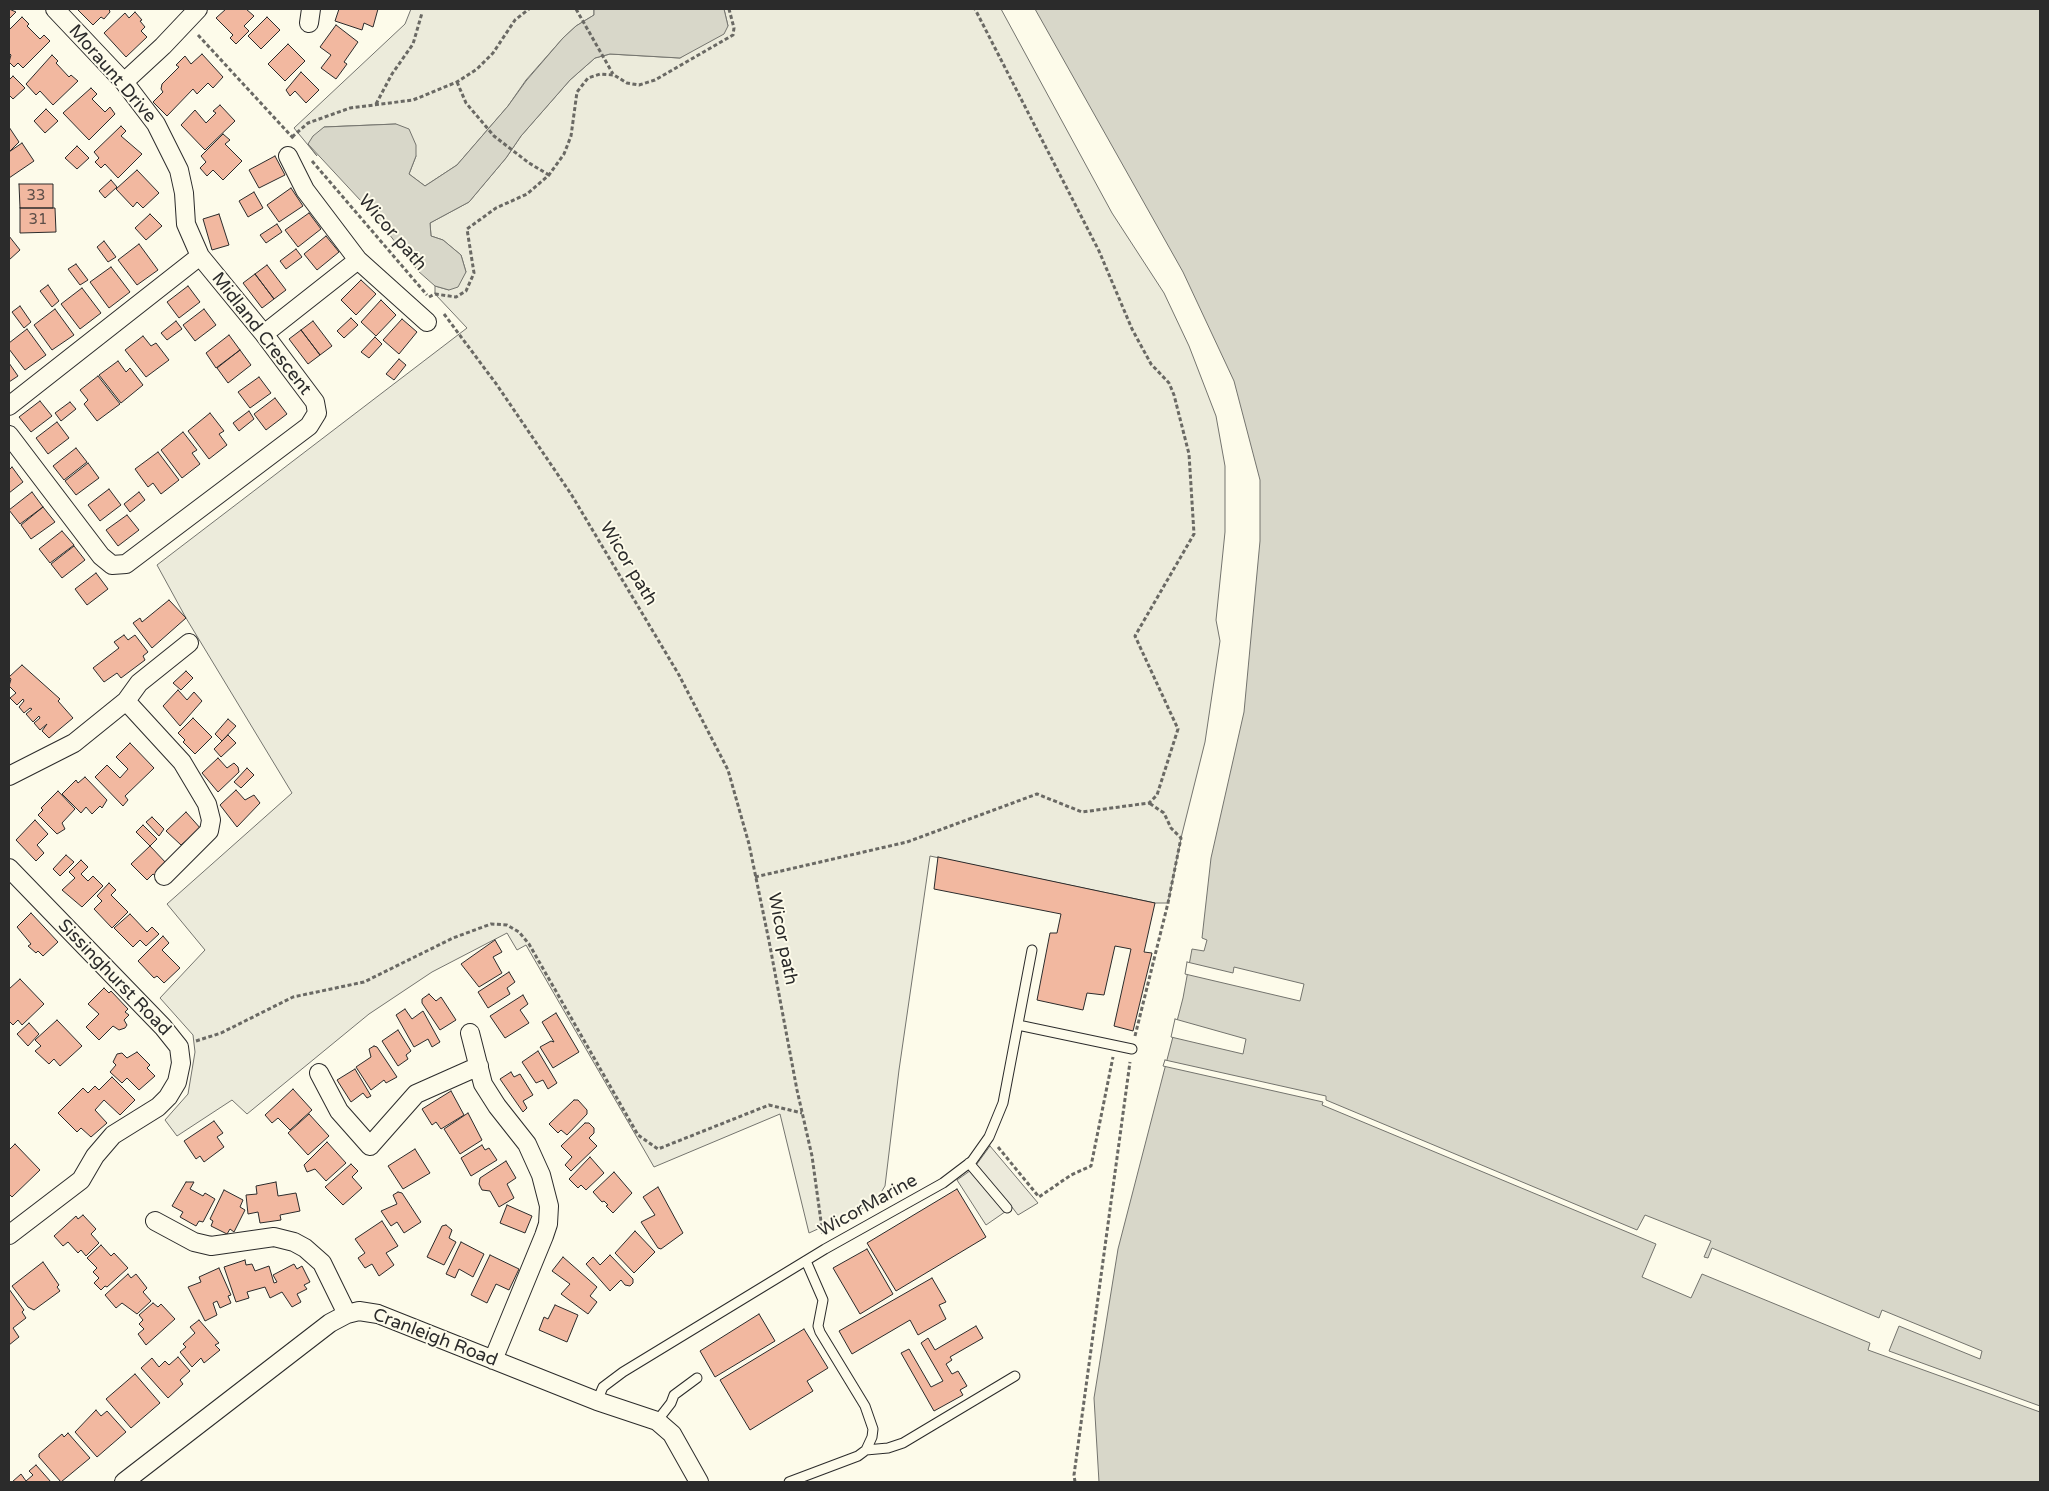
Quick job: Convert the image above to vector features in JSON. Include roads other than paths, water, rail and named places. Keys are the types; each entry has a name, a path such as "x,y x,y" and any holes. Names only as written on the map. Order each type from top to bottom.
{"street":[{"name":"Moraunt Drive","path":"55,9 124,82 156,124 180,170 186,224 200,256"},
{"path":"124,82 163,46 192,15"},
{"path":"293,150 305,190 358,260 427,322"},
{"name":"Midland Crescent","path":"9,406 200,256 264,334 314,402 317,413 309,426 126,564 112,565 101,556 9,435"},
{"path":"264,334 358,260"},
{"path":"9,776 74,743 126,701 139,683 188,643"},
{"path":"126,701 182,762 207,804 211,820 209,831 164,876"},
{"name":"Sissinghurst Road","path":"9,868 141,1003 179,1047 181,1062 177,1082 168,1097 158,1107 113,1135 95,1156 80,1180 9,1235"},
{"path":"470,1033 484,1084 490,1095 527,1144 541,1175 549,1206 544,1236 493,1360"},
{"path":"319,1073 339,1111 370,1146 416,1094 479,1066"},
{"path":"155,1221 194,1242 211,1246 274,1237 294,1242 306,1248 322,1263 347,1314"},
{"name":"Cranleigh Road","path":"124,1482 330,1323 347,1314 359,1312 378,1314 597,1401 657,1421 676,1439 699,1482"}],"lane":[{"name":"WicorMarine","path":"597,1401 603,1387 623,1372 825,1249 943,1183 969,1163 989,1137 1003,1104 1032,950"},
{"path":"1018,1024 1132,1048"},
{"path":"969,1163 1007,1208"},
{"path":"806,1261 824,1300 818,1326 820,1332 869,1416 872,1437 866,1450"},
{"path":"789,1482 846,1462 866,1450 888,1448 903,1442 1015,1376"},
{"path":"657,1421 674,1396 697,1378"}]}
